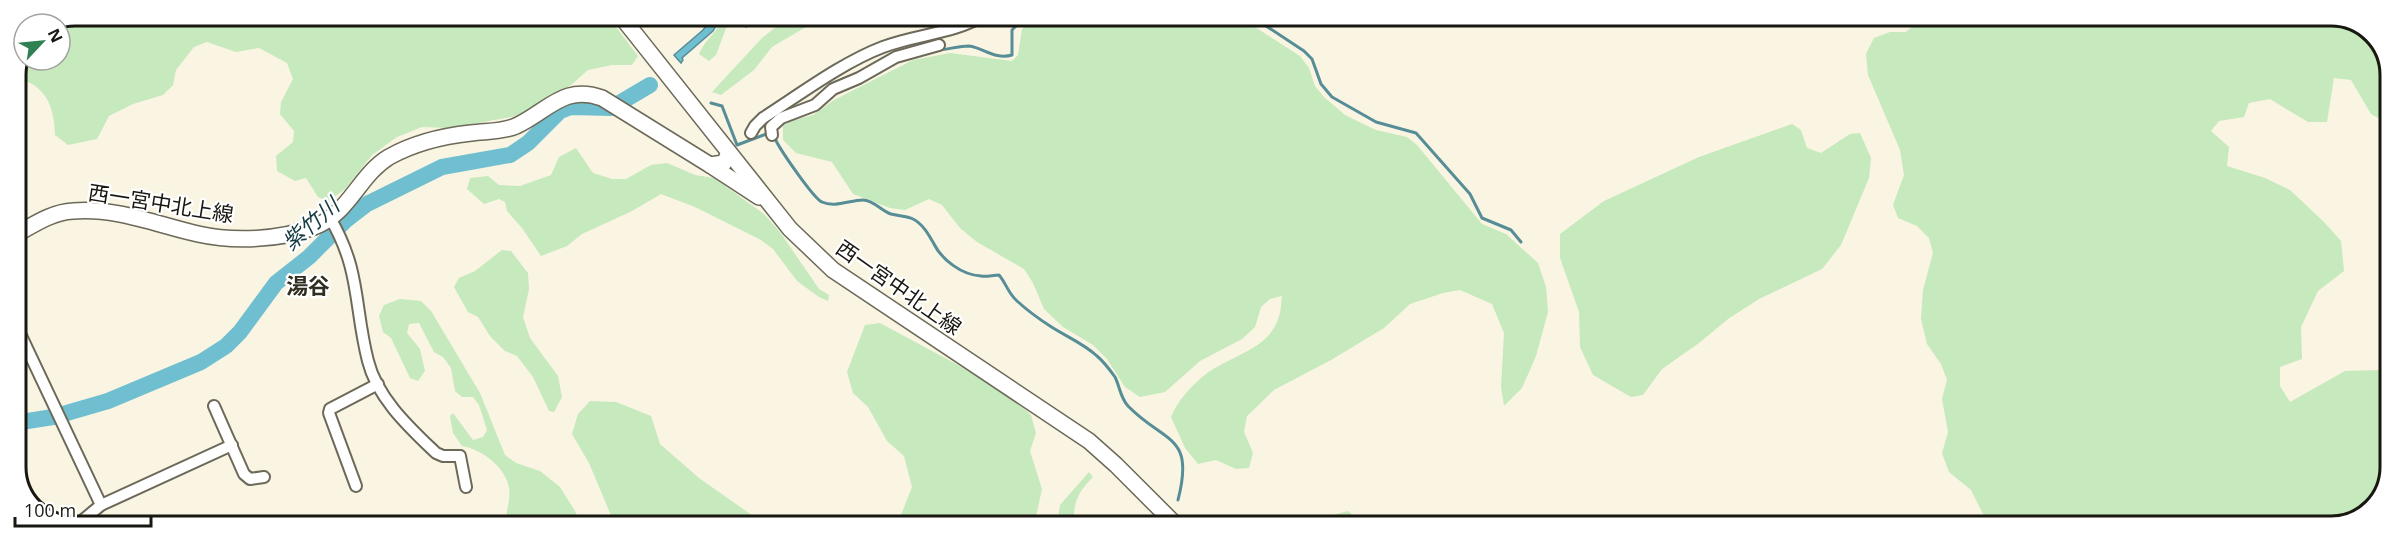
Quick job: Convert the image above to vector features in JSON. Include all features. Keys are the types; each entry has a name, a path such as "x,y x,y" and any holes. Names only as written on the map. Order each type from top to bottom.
{"main road":[{"name":"西一宮中北上線","path":"629,26 790,228 833,270 1089,441 1167,516"},
{"name":"西一宮中北上線","path":"26,229 54,215 72,211 108,213 143,219 199,234 235,238 254,238 305,231 333,222 375,166 405,149 450,136 506,129 573,94 590,94 614,105 770,203"},
{"path":"710,165 724,163 729,153"}],"street":[{"path":"751,133 763,118 871,52 963,26"},
{"path":"772,135 771,127 781,118 815,105 833,88 859,78 896,57 939,45"},
{"path":"333,222 352,266 368,360 378,384 396,411 436,453 443,456 460,456 466,487"},
{"path":"26,346 101,505"},
{"path":"356,486 329,413 330,409 378,384"},
{"path":"214,406 244,474 250,479 264,477"},
{"path":"88,516 101,505 232,445"}],"green space":[{"path":"72,26 615,26 638,56 632,65 612,65 588,70 571,85 534,109 512,117 449,128 422,127 397,137 372,155 345,189 329,201 318,197 306,178 295,181 277,171 276,156 293,142 294,131 280,114 281,102 293,79 287,63 259,48 236,52 207,42 194,47 176,70 173,85 163,95 133,104 109,116 97,139 68,145 55,135 50,106 41,91 26,81 26,72 72,72"},
{"path":"719,26 727,26 716,55 709,61 699,54"},
{"path":"777,26 808,26 772,47 754,70 721,95 712,92 762,38"},
{"path":"1025,26 1251,26 1300,56 1309,68 1315,86 1324,97 1345,115 1376,130 1407,137 1417,145 1482,224 1506,234 1538,263 1546,287 1548,312 1536,356 1522,388 1504,406 1501,387 1504,333 1492,304 1460,290 1443,293 1410,304 1384,328 1331,360 1274,390 1247,416 1244,432 1253,453 1249,468 1236,469 1216,460 1198,464 1185,448 1171,417 1177,405 1195,383 1206,374 1266,338 1279,317 1282,296 1270,299 1261,307 1255,327 1242,339 1200,361 1165,392 1140,397 1125,387 1107,359 1093,345 1063,327 1044,309 1024,269 977,242 960,228 942,205 929,199 905,210 890,208 853,194 832,162 796,153 783,140 783,126 791,121 813,115 834,100 913,60 950,53 1012,61 1018,55 1022,29"},
{"path":"1913,26 2341,26 2356,32 2368,42 2379,62 2380,119 2371,114 2351,80 2334,78 2327,122 2308,122 2270,99 2249,103 2244,117 2219,121 2211,131 2229,147 2227,166 2265,178 2290,190 2341,241 2344,271 2318,291 2301,327 2302,359 2280,367 2280,386 2290,402 2345,371 2380,371 2380,476 2374,491 2364,503 2350,512 2332,516 1984,516 1971,490 1949,472 1942,453 1948,432 1942,399 1947,380 1941,364 1927,344 1921,319 1923,290 1933,253 1929,238 1917,226 1898,218 1893,205 1904,175 1900,150 1868,75 1866,54 1874,38 1890,32 1906,32"},
{"path":"1792,124 1801,130 1807,148 1821,153 1850,134 1860,133 1871,158 1869,178 1841,245 1822,269 1759,299 1728,319 1662,369 1643,395 1631,397 1593,375 1580,347 1579,312 1560,258 1560,234 1604,201 1699,157"},
{"path":"576,148 593,173 612,179 626,179 651,165 667,163 695,175 714,178 764,214 780,232 819,289 829,295 828,301 797,281 773,249 761,240 695,207 661,194 632,211 582,234 567,246 541,256 507,211 505,202 499,199 484,204 467,189 470,178 488,176 499,185 520,186 551,175 559,157"},
{"path":"502,250 511,251 528,273 529,289 523,317 530,338 558,376 562,397 554,412 549,411 533,377 517,356 505,351 490,336 478,317 468,312 454,287 459,278 475,271"},
{"path":"400,299 421,301 431,311 480,393 505,455 516,463 540,471 560,487 577,516 507,516 509,492 503,473 484,455 462,446 453,433 450,416 453,413 473,440 483,437 487,430 479,405 473,397 462,397 455,391 451,368 443,357 434,352 419,323 409,324 407,333 420,349 425,371 418,381 410,378 391,338 383,332 379,316 384,305"},
{"path":"880,323 958,365 1011,397 1031,415 1036,433 1030,451 1042,489 1036,516 901,516 912,487 904,456 887,441 868,407 853,393 847,372 865,325"},
{"path":"590,401 616,402 651,416 660,444 699,478 753,516 611,516 589,463 572,434 578,414"},
{"path":"1089,472 1093,477 1077,499 1074,516 1058,516 1060,505"},
{"path":"1348,511 1354,516 1333,516"}],"water":[{"path":"706,26 716,26 682,58 681,63 674,55"}],"waterway":[{"path":"939,50 969,46 995,55 1012,55 1012,30 1016,26"},
{"path":"1266,26 1304,51 1312,59 1321,84 1332,97 1376,122 1416,133 1470,194 1482,218 1511,230 1521,242"},
{"name":"紫竹川","path":"26,421 53,417 108,401 201,362 226,346 240,332 276,283 309,257 345,221 367,204 442,167 510,155 528,143 560,111 571,107 611,108 650,85"},
{"path":"711,103 722,106 737,145 769,133"},
{"path":"775,130 786,121"},
{"path":"774,136 796,172 822,202 832,204 867,200 891,214 917,221 953,266 974,275 999,275 1011,295 1025,308 1086,347 1099,358 1115,377 1125,403 1173,442 1179,451 1183,463 1178,500"}],"district":[{"name":"湯谷","path":"308,285"}]}
